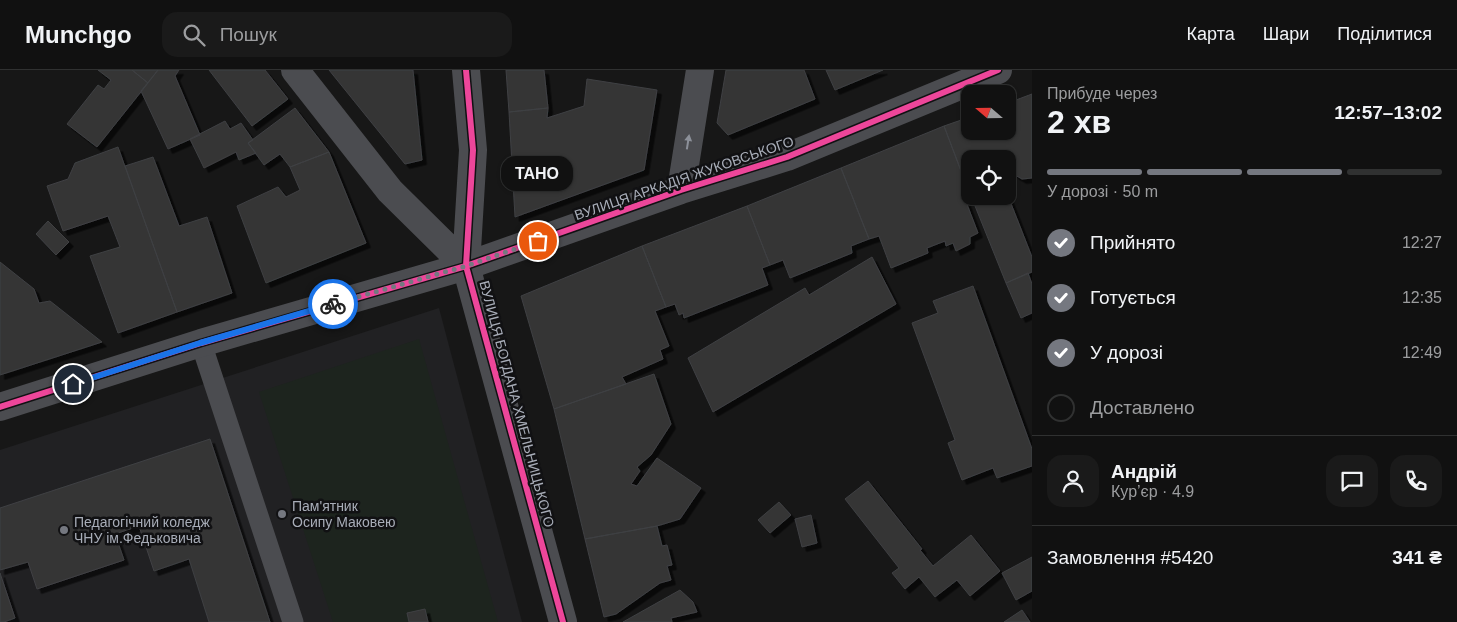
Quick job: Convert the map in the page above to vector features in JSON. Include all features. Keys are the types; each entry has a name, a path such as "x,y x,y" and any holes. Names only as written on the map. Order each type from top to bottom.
{"street":[{"path":"295,70 390,191 466,266"},
{"name":"ВУЛИЦЯ БОГДАНА ХМЕЛЬНИЦЬКОГО","path":"466,70 473,150 466,266 564,622"},
{"path":"681,190 700,70"},
{"name":"ВУЛИЦЯ АРКАДІЯ ЖУКОВСЬКОГО","path":"0,407 200,343 466,266 681,190 787,158 998,70"}],"lane":[{"path":"200,343 293,622"}],"shaded area":[{"path":"439,308 522,622 0,622 0,450"},
{"path":"419,339 498,622 333,622 259,392"}],"building":[{"path":"98,70 132,70 148,83 97,147 67,124 98,85 104,89 111,80"},
{"path":"132,70 158,70 148,83"},
{"path":"158,70 179,70 175,76 200,135 168,149 141,91"},
{"path":"209,70 265,70 288,99 252,126"},
{"path":"329,70 413,70 422,160 405,164"},
{"path":"506,70 544,70 548,108 509,112"},
{"path":"726,70 804,70 815,99 728,135 717,123"},
{"path":"826,70 883,70 835,90"},
{"path":"587,79 657,90 644,170 515,217 509,112 548,108 547,118 584,106"},
{"path":"1032,94 1032,178 1022,179 1016,176 1016,150 961,150 961,171 944,126 961,120 961,140 1016,140 1016,100"},
{"path":"295,108 329,152 290,167 280,154 264,165 248,143"},
{"path":"225,121 230,129 241,123 253,140 248,143 256,153 239,160 236,152 204,168 190,139"},
{"path":"944,126 961,171 961,205 967,205 978,233 970,237 970,244 956,251 953,243 946,246 945,241 927,248 928,253 891,268 879,236 869,239 841,168"},
{"path":"118,147 177,312 118,333 90,256 120,247 108,216 63,231 47,186 68,179 75,163"},
{"path":"329,152 366,243 266,283 237,206 278,187 286,197 300,190 290,167"},
{"path":"153,157 179,226 207,217 232,293 177,312 125,166"},
{"path":"841,168 869,239 851,246 852,253 790,278 783,260 770,265 747,206"},
{"path":"975,205 1012,205 1032,257 1032,272 1006,283"},
{"path":"747,206 770,265 762,268 768,285 684,318 683,313 679,315 675,304 666,307 642,246"},
{"path":"48,221 69,242 56,255 36,234"},
{"path":"642,246 666,307 655,311 669,346 660,350 663,359 622,377 626,384 554,409 521,296"},
{"path":"872,257 896,304 713,412 688,358 805,288 809,295"},
{"path":"0,262 34,289 39,303 50,301 102,342 0,375"},
{"path":"1028,273 1032,284 1032,313 1021,318 1006,283"},
{"path":"973,286 1032,449 1032,466 997,478 993,468 962,480 948,443 955,440 912,323 938,313 933,301"},
{"path":"654,374 671,424 651,455 637,467 640,471 631,484 637,486 657,458 701,488 680,519 657,526 585,539 554,409"},
{"name":"Педагогічний коледж ЧНУ ім.Федьковича","path":"210,439 270,622 209,622 189,559 154,571 139,526 115,534 124,560 37,589 28,562 0,570 0,508"},
{"path":"868,481 922,549 920,550 933,566 971,535 1000,571 970,596 957,580 935,597 919,577 905,589 892,573 899,568 845,499"},
{"path":"779,502 791,515 770,533 758,520"},
{"path":"811,515 817,543 802,547 795,519"},
{"path":"657,526 662,546 667,545 672,565 667,566 671,580 660,583 616,614 604,617 585,539"},
{"path":"1032,557 1032,591 1016,600 1002,573"},
{"path":"0,573 15,618 4,622 0,622"},
{"path":"680,590 693,602 697,612 671,618 672,622 623,622"},
{"path":"425,609 428,622 409,622 407,613"},
{"path":"1022,610 1030,622 1004,622"}],"cycle path":[{"path":"466,70 473,150 466,266 563,622"},
{"path":"0,407 201,343 466,266 681,190 787,157 998,70"}],"way so far":[{"path":"333,304 466,266 538,241"}],"place":[{"name":"TAHO","path":"538,241"},
{"name":"Пам'ятник Осипу Маковею","path":"282,514"},
{"name":"Педагогічний коледж ЧНУ ім.Федьковича","path":"64,530"}],"route":[{"path":"73,384 200,343 333,304"}]}
